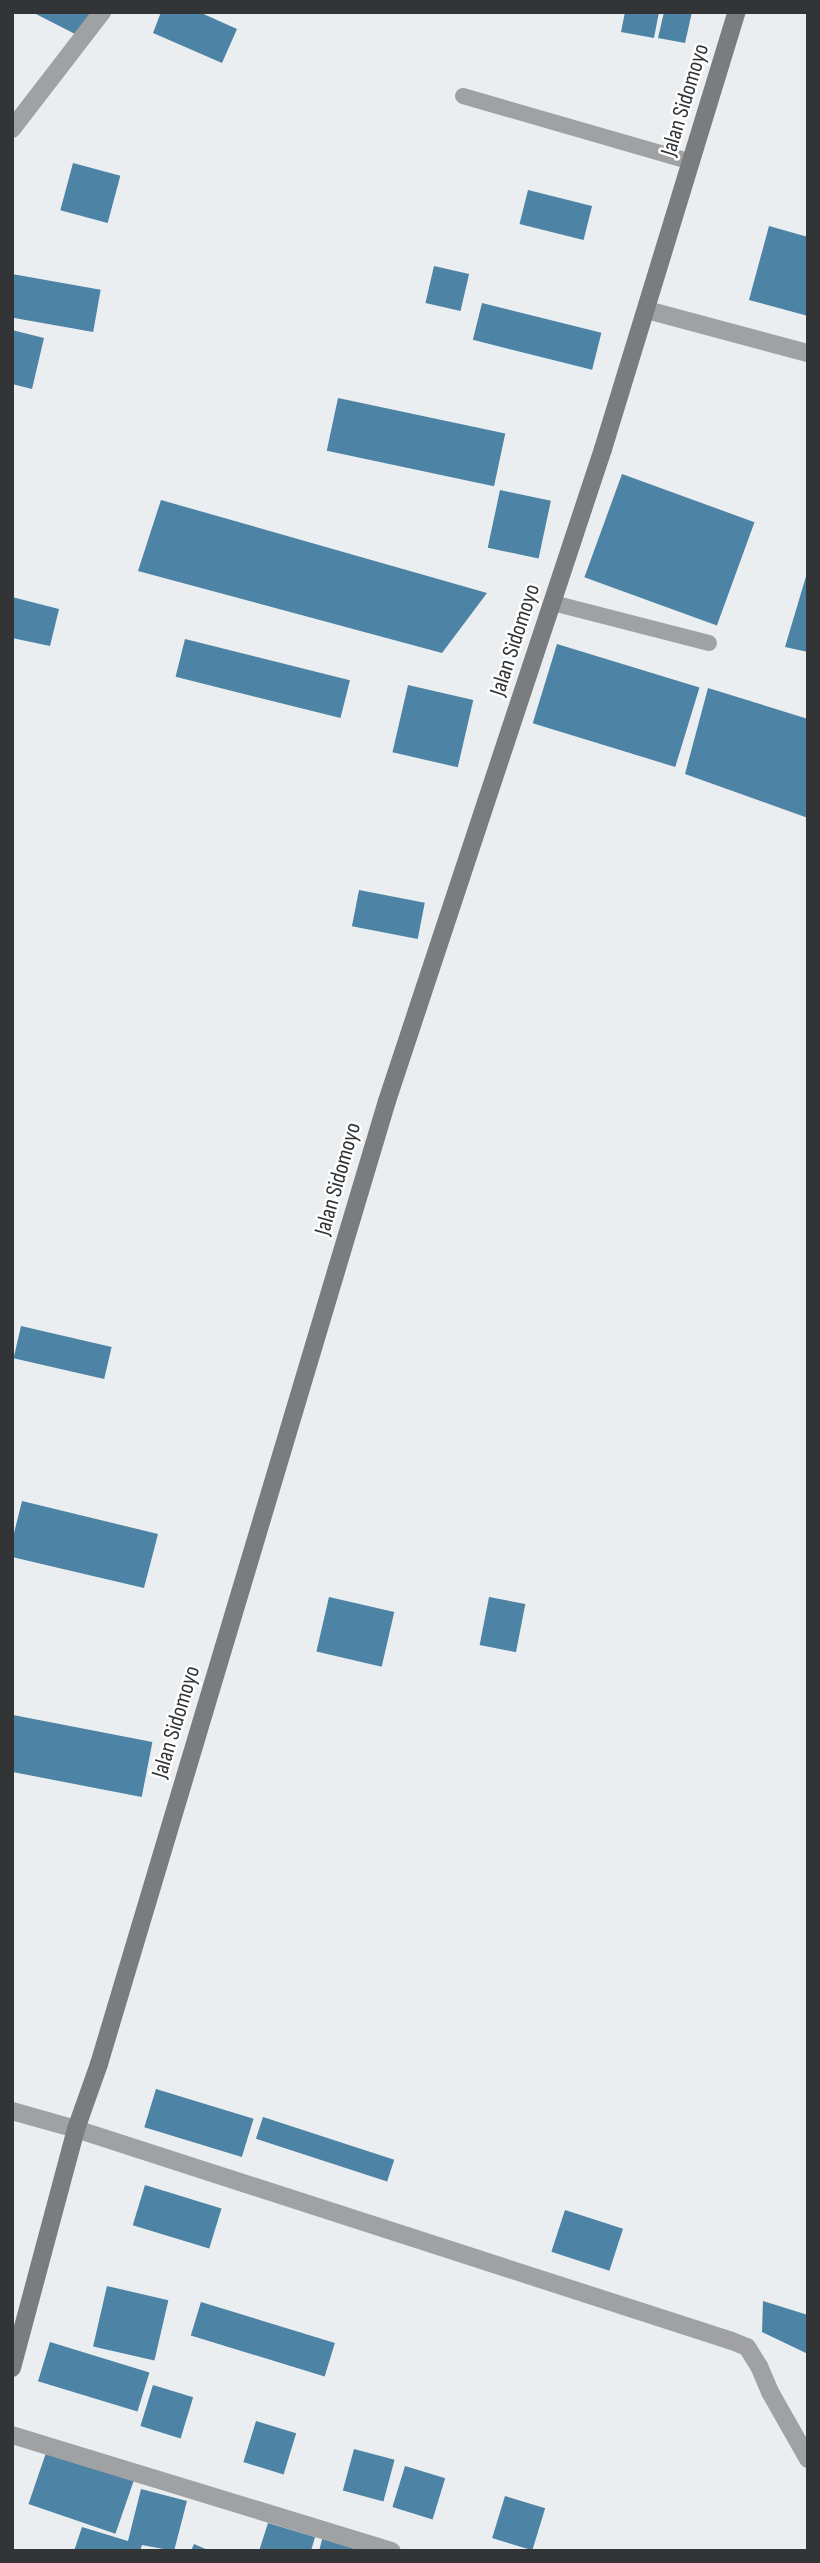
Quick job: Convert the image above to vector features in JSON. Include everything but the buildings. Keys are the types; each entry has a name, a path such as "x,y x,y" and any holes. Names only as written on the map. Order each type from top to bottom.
{"main road":[{"name":"Jalan Sidomoyo","path":"12,2368 76,2129 103,2051 387,1101 553,603 647,310 737,12"}],"street":[{"path":"12,129 102,12"},
{"path":"647,310 808,353"},
{"path":"12,2111 76,2129 747,2347 808,2459"},
{"path":"12,2435 393,2551"}],"lane":[{"path":"463,96 692,162"},
{"path":"553,603 709,643"}]}
